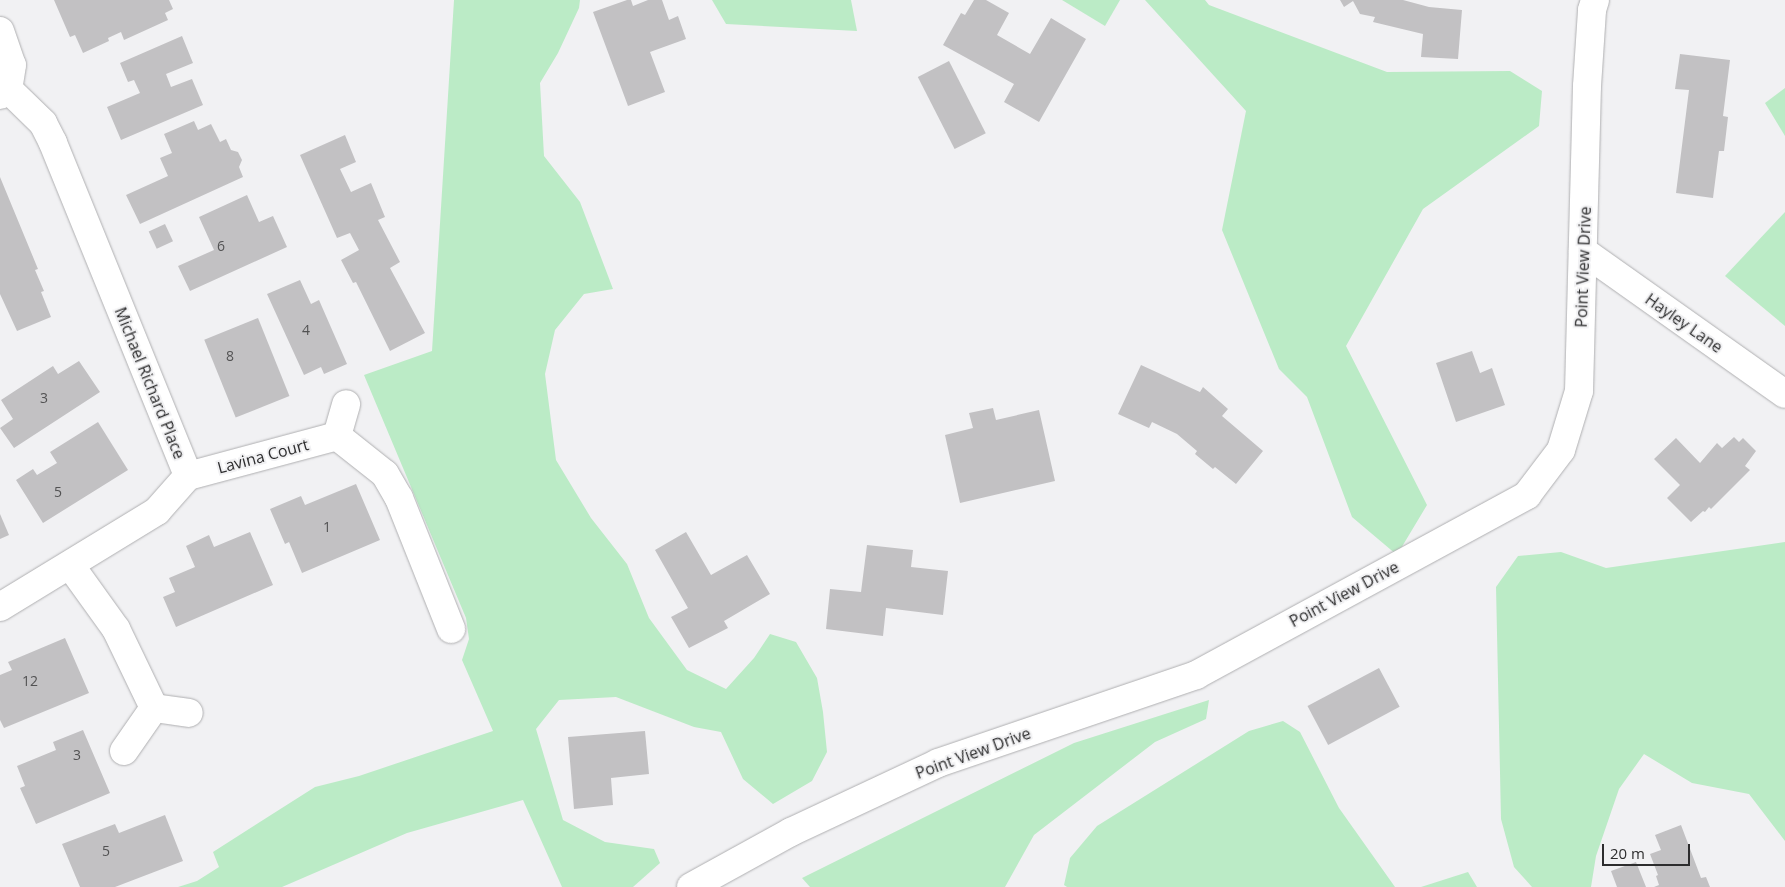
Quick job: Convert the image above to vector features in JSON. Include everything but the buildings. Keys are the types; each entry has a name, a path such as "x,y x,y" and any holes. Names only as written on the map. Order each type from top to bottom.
{"street":[{"name":"Point View Drive","path":"691,887 791,832 938,763 1196,675 1527,495 1562,450 1578,391 1584,251 1587,86 1592,10 1595,0"},
{"path":"0,31 12,65 4,92"},
{"name":"Michael Richard Place","path":"0,607 157,511 188,476 43,122 4,92"},
{"name":"Hayley Lane","path":"1584,251 1785,394"},
{"path":"346,404 337,436 385,474 399,498 451,629"},
{"name":"Lavina Court","path":"188,476 337,436"},
{"path":"70,565 116,628 154,708"},
{"path":"154,708 189,713"},
{"path":"124,751 154,708"}],"green space":[{"path":"454,0 580,0 579,8 558,53 540,83 544,156 580,202 613,289 584,294 555,330 545,374 556,460 591,518 627,564 649,618 687,670 726,689 754,658 770,634 796,642 817,678 827,752 812,781 773,804 743,779 721,732 694,727 616,697 559,700 536,729 563,820 605,842 654,849 660,863 633,887 562,887 523,800 407,833 282,887 178,887 197,881 219,867 213,852 315,787 359,776 493,731 462,660 469,639 466,618 364,375 432,351"},
{"path":"712,0 851,0 857,31 726,24"},
{"path":"1062,0 1120,0 1105,26"},
{"path":"1145,0 1205,0 1209,5 1387,72 1510,71 1542,91 1539,126 1423,209 1346,346 1427,505 1397,555 1352,517 1307,397 1279,369 1222,230 1246,111"},
{"path":"1785,88 1785,136 1765,103"},
{"path":"1785,212 1785,326 1725,276"},
{"path":"1785,542 1785,841 1749,794 1692,783 1644,754 1619,789 1596,856 1591,887 1532,887 1514,867 1501,819 1496,587 1518,556 1561,552 1606,568"},
{"path":"1209,700 1206,719 1155,742 1034,835 1005,887 810,887 802,878 1074,743"},
{"path":"1283,721 1300,732 1339,808 1395,887 1067,887 1064,885 1070,858 1097,826 1249,731"},
{"path":"1468,872 1477,887 1421,887"}]}
